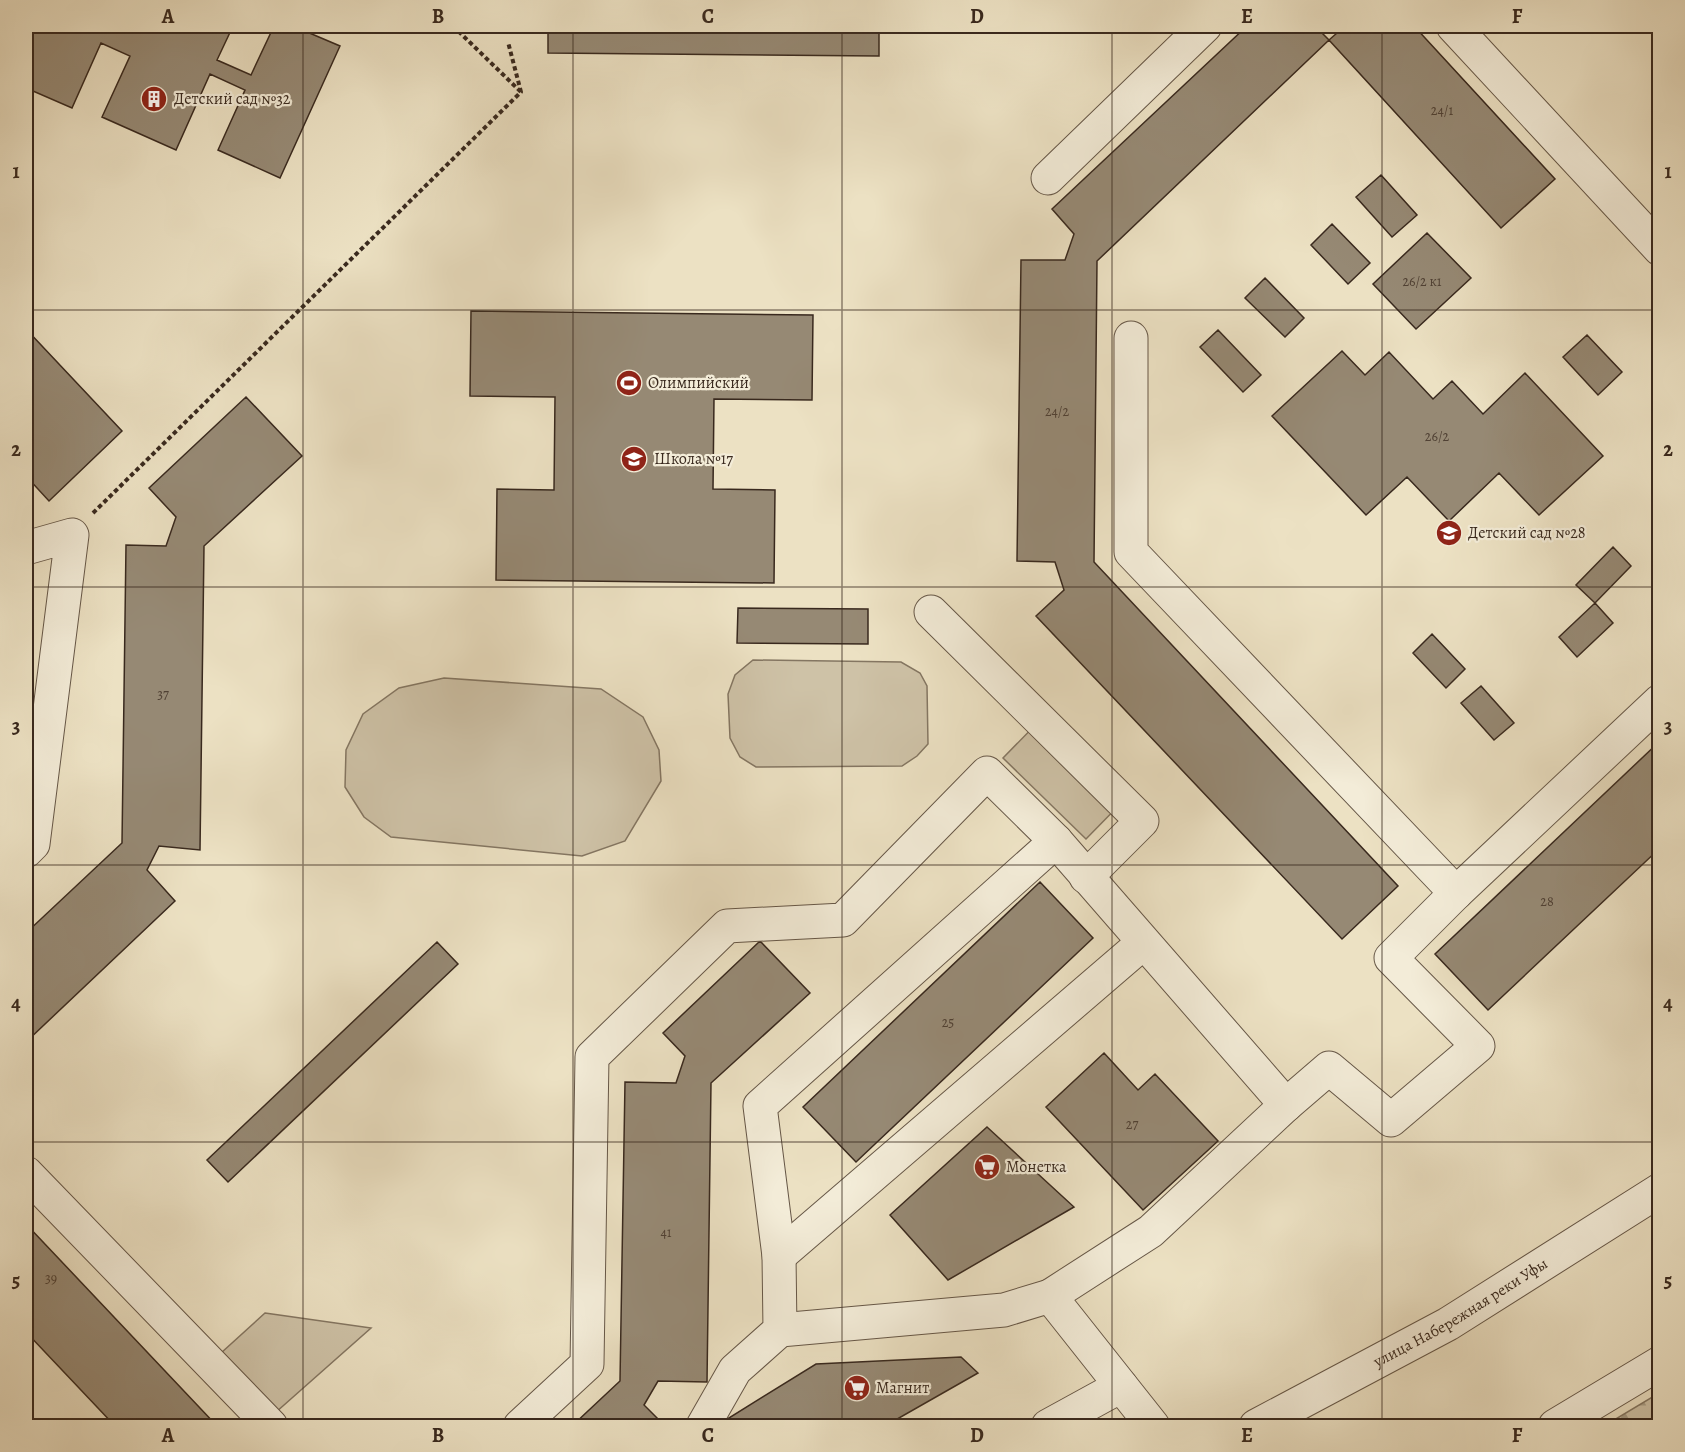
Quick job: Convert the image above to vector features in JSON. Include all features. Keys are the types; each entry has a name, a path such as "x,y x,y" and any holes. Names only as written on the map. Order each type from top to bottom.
{"street":[{"path":"1048,178 1205,26"},
{"path":"1453,26 1659,249"},
{"path":"1131,338 1131,552 1456,892"},
{"path":"26,548 72,535 33,844 26,851"},
{"path":"931,612 1142,821 1086,877"},
{"path":"703,1426 735,1370 780,1330 1004,1310 1050,1296 1151,1231 1329,1068 1391,1120 1478,1046 1391,958 1456,892 1659,701"},
{"path":"520,1426 587,1364 592,1057 727,926 843,920 987,773 1056,841 1286,1105"},
{"path":"780,1330 779,1256 760,1106 1056,841"},
{"path":"779,1256 1143,943"},
{"path":"26,1173 270,1426"},
{"name":"улица Набережная реки Уфы","path":"1256,1426 1448,1324 1659,1190"},
{"path":"1050,1296 1153,1426"},
{"path":"1555,1426 1659,1363"},
{"path":"1048,1426 1121,1386"}],"path":[{"path":"453,26 521,92"},
{"path":"508,42 521,92"},
{"path":"72,535 521,92"}],"green space":[{"path":"753,660 901,662 920,673 927,686 928,744 917,756 902,766 756,767 740,757 730,738 728,694 735,675"},
{"path":"444,678 601,689 643,717 659,750 661,781 625,841 582,856 391,837 364,817 345,787 346,750 363,714 399,688"},
{"path":"1049,711 1132,792 1086,839 1003,758"},
{"path":"265,1313 371,1328 275,1413 221,1353"},
{"path":"1659,1393 1659,1426 1604,1426"}],"building":[{"name":"Детский сад №32","path":"26,26 233,26 217,60 251,75 274,26 293,26 340,46 280,178 218,150 245,90 210,74 176,150 102,117 130,56 101,43 72,108 26,88"},
{"path":"548,26 879,26 879,56 548,53"},
{"path":"1247,26 1315,26 1329,40 1097,261 1094,562 1398,886 1342,939 1036,616 1064,590 1055,562 1017,561 1021,260 1065,260 1074,234 1052,209"},
{"path":"1345,26 1414,26 1555,179 1501,228 1329,40"},
{"path":"1381,175 1417,215 1392,237 1356,197"},
{"path":"1332,224 1370,263 1348,284 1311,245"},
{"path":"1427,233 1471,278 1416,329 1373,284"},
{"path":"1265,278 1304,318 1285,337 1245,298"},
{"path":"471,311 813,315 812,400 714,399 713,489 775,490 774,583 496,580 497,489 554,490 555,397 470,396"},
{"path":"26,329 122,431 49,501 26,476"},
{"path":"1218,330 1261,375 1243,392 1200,347"},
{"path":"1587,335 1622,372 1598,395 1563,357"},
{"path":"1342,351 1365,375 1389,352 1433,399 1452,381 1483,414 1525,373 1603,456 1539,515 1499,473 1449,521 1407,477 1366,515 1272,416"},
{"path":"246,397 302,456 204,546 200,850 159,846 147,870 175,901 26,1042 26,933 122,843 126,545 166,546 176,517 149,488"},
{"path":"1613,547 1631,566 1595,603 1576,585"},
{"path":"1595,603 1613,623 1577,657 1559,637"},
{"path":"738,608 868,609 868,644 737,643"},
{"path":"1432,634 1465,669 1446,688 1413,653"},
{"path":"1481,686 1514,723 1494,740 1461,703"},
{"path":"1660,741 1660,848 1488,1010 1435,954"},
{"path":"1040,882 1093,938 856,1162 803,1107"},
{"path":"760,941 810,993 711,1083 707,1382 658,1381 644,1405 665,1426 572,1426 620,1381 625,1082 676,1083 685,1056 663,1033"},
{"path":"437,942 458,964 228,1182 207,1160"},
{"path":"1104,1053 1138,1090 1155,1074 1218,1141 1143,1210 1046,1107"},
{"name":"Монетка","path":"987,1127 1074,1207 948,1280 890,1215"},
{"path":"26,1224 217,1426 115,1426 26,1332"},
{"path":"961,1357 978,1373 885,1426 716,1426 816,1364"}],"place":[{"name":"Детский сад №32","path":"154,99"},
{"name":"Олимпийский","path":"629,383"},
{"name":"Школа №17","path":"634,459"},
{"name":"Детский сад №28","path":"1449,533"},
{"name":"Монетка","path":"987,1167"},
{"name":"Магнит","path":"857,1388"}]}
